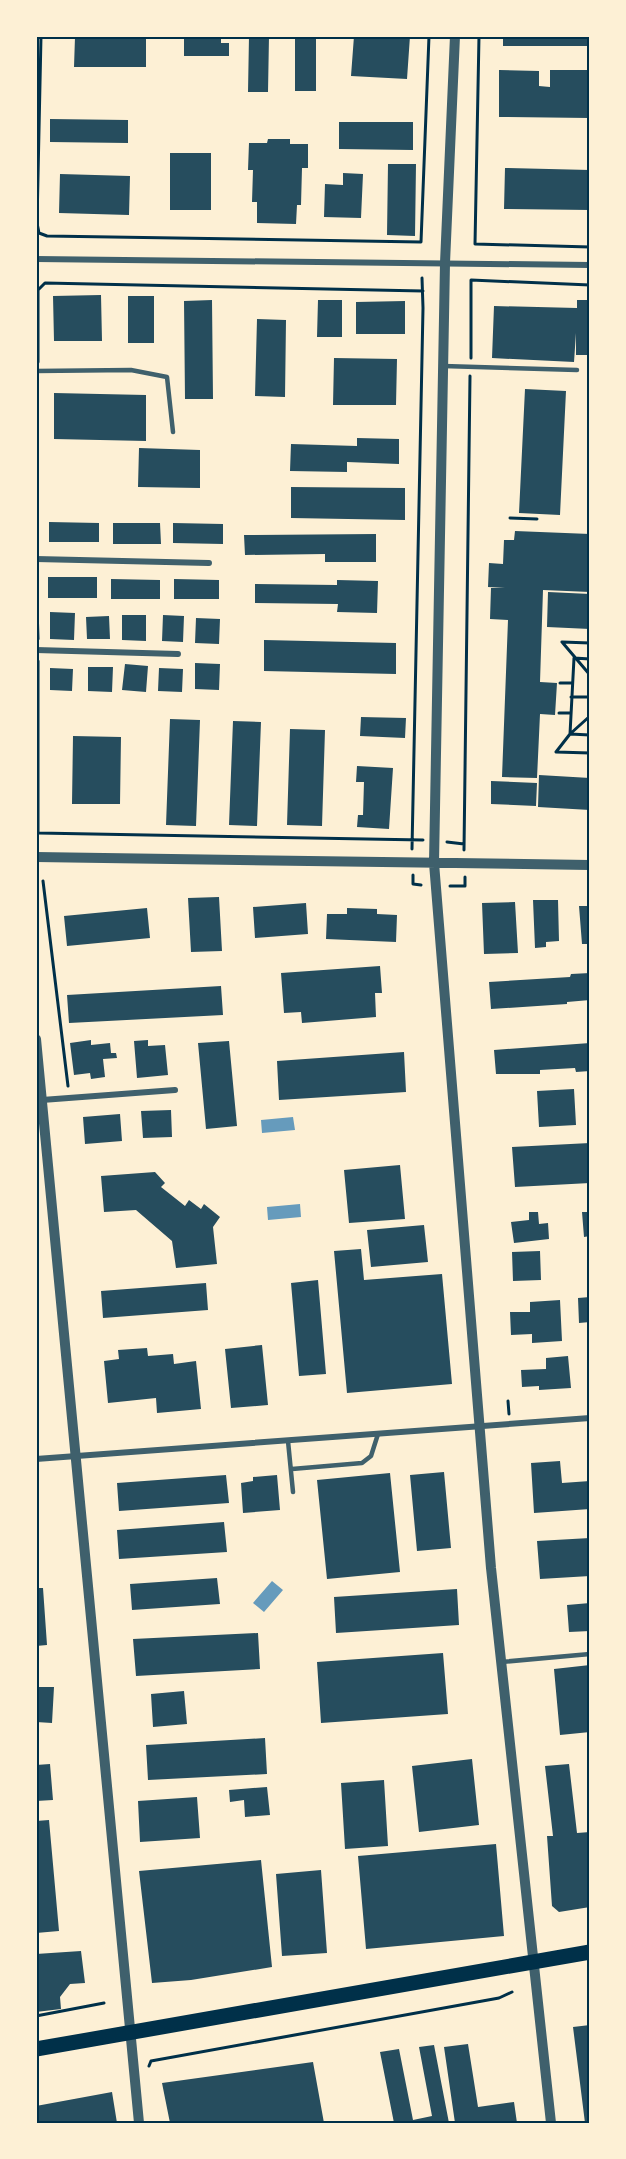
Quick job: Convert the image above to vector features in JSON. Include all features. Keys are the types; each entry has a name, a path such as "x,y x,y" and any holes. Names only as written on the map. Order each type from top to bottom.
{"main road":[{"path":"36,2049 590,1952"}],"street":[{"path":"455,36 445,263 434,863 501,1662 551,2123"},
{"path":"36,259 590,266"},
{"path":"36,560 209,563"},
{"path":"36,650 178,654"},
{"path":"36,857 590,865"},
{"path":"36,1039 139,2123"},
{"path":"42,1100 175,1090"},
{"path":"36,1459 590,1418"}],"lane":[{"path":"443,366 577,370"},
{"path":"37,371 132,370 167,377 173,432"},
{"path":"292,1469 362,1463 371,1456 378,1434"},
{"path":"288,1441 293,1492"},
{"path":"501,1662 590,1654"}],"path":[{"path":"41,36 37,223 39,233 47,236 421,242 429,36"},
{"path":"479,36 475,244 590,247"},
{"path":"38,659 38,833 412,839 422,278"},
{"path":"444,842 464,844 471,280 590,285"},
{"path":"36,517 38,290 45,283 423,291"},
{"path":"510,518 537,519"},
{"path":"36,575 38,642"},
{"path":"590,643 562,642 590,675"},
{"path":"574,658 590,659"},
{"path":"570,734 574,658"},
{"path":"560,682 572,683"},
{"path":"571,697 590,697"},
{"path":"559,713 571,713"},
{"path":"590,716 570,734 556,752 590,753"},
{"path":"570,734 590,735"},
{"path":"43,881 69,1088"},
{"path":"413,884 426,886"},
{"path":"446,886 465,886"},
{"path":"508,1401 509,1419"},
{"path":"151,2061 393,2019 499,1998 512,1992"},
{"path":"36,2016 104,2003"}],"water":[{"path":"293,1117 295,1130 262,1133 261,1120"},
{"path":"300,1204 301,1217 268,1220 267,1207"},
{"path":"272,1581 283,1590 264,1612 253,1603"}],"building":[{"path":"146,36 146,67 74,67 75,37"},
{"path":"184,36 221,36 221,43 229,43 229,56 184,56"},
{"path":"249,36 269,36 268,92 248,92"},
{"path":"295,36 316,36 316,91 295,91"},
{"path":"354,36 410,36 407,79 351,76"},
{"path":"503,36 590,36 590,46 503,46"},
{"path":"499,70 539,71 539,86 550,87 550,70 590,70 589,118 499,117"},
{"path":"50,119 128,120 128,143 50,142"},
{"path":"339,122 413,122 413,150 339,149"},
{"path":"268,139 290,139 290,144 308,144 308,168 302,168 301,205 297,205 296,224 257,223 257,202 252,202 253,170 248,170 249,143 267,143"},
{"path":"170,153 211,153 211,210 170,210"},
{"path":"388,164 416,164 415,236 387,235"},
{"path":"505,168 590,170 590,210 504,209"},
{"path":"343,173 363,174 361,218 324,217 325,184 343,185"},
{"path":"60,174 130,176 129,215 59,213"},
{"path":"101,295 102,341 54,341 53,296"},
{"path":"128,296 154,296 154,343 128,343"},
{"path":"212,300 213,399 185,399 184,301"},
{"path":"318,300 342,300 342,337 317,337"},
{"path":"577,300 590,300 590,355 576,355 576,333 574,362 492,358 494,306 577,308"},
{"path":"405,301 405,334 356,334 356,302"},
{"path":"257,319 286,320 285,397 255,396"},
{"path":"334,358 397,359 396,405 333,405"},
{"path":"525,389 566,391 560,515 519,513"},
{"path":"54,393 146,395 146,441 54,439"},
{"path":"357,438 399,439 399,464 347,462 347,472 290,471 291,444 357,446"},
{"path":"139,448 200,450 200,488 138,487"},
{"path":"291,487 405,488 405,520 291,518"},
{"path":"49,522 99,523 99,542 49,542"},
{"path":"113,523 160,523 161,544 113,544"},
{"path":"173,523 223,524 223,544 173,543"},
{"path":"515,531 590,534 590,592 543,590 540,682 557,683 555,715 540,714 537,778 502,777 508,620 490,619 491,588 505,588 488,587 489,563 503,564 504,540 514,540"},
{"path":"376,534 376,562 325,562 325,554 245,555 244,535"},
{"path":"48,577 97,577 97,598 48,598"},
{"path":"111,579 160,580 160,599 111,599"},
{"path":"174,579 219,580 219,599 174,599"},
{"path":"337,580 378,581 377,613 337,612 338,604 255,603 255,584 337,585"},
{"path":"548,592 590,594 590,629 547,627"},
{"path":"50,612 75,613 74,640 50,639"},
{"path":"122,615 146,615 146,641 122,640"},
{"path":"163,615 184,616 183,642 162,641"},
{"path":"109,616 110,639 87,639 86,617"},
{"path":"196,618 220,619 219,644 195,643"},
{"path":"264,640 396,643 396,674 264,671"},
{"path":"195,663 220,664 219,690 195,689"},
{"path":"125,664 148,666 146,692 122,690"},
{"path":"88,667 113,667 112,692 88,691"},
{"path":"50,668 73,669 72,691 50,690"},
{"path":"159,668 183,669 182,692 158,691"},
{"path":"361,717 406,718 405,738 360,736"},
{"path":"170,719 200,720 196,826 166,825"},
{"path":"233,721 261,722 257,826 229,825"},
{"path":"290,729 325,730 322,826 287,825"},
{"path":"73,736 121,737 120,804 72,804"},
{"path":"357,766 393,768 389,829 357,827 358,815 363,815 364,782 356,782"},
{"path":"539,775 590,778 590,810 538,807"},
{"path":"491,781 537,783 536,806 491,804"},
{"path":"219,897 222,951 191,952 188,898"},
{"path":"533,900 558,900 559,941 546,942 546,947 535,948"},
{"path":"515,902 518,953 484,954 482,903"},
{"path":"306,903 308,934 255,938 253,907"},
{"path":"579,906 590,906 590,944 582,944"},
{"path":"147,908 150,938 67,946 64,916"},
{"path":"347,908 377,909 377,914 397,915 396,942 326,939 327,914 347,914"},
{"path":"380,966 382,993 375,993 376,1017 302,1023 301,1012 284,1013 281,973"},
{"path":"590,973 590,1000 567,1002 567,1004 491,1009 489,982 570,977 571,974"},
{"path":"221,986 223,1015 69,1023 67,995"},
{"path":"91,1040 91,1045 110,1043 111,1053 116,1053 117,1058 103,1059 105,1077 91,1079 90,1073 74,1075 70,1043"},
{"path":"148,1040 148,1046 165,1045 168,1075 137,1078 134,1041"},
{"path":"229,1041 237,1126 206,1129 198,1043"},
{"path":"590,1043 590,1071 576,1072 575,1068 540,1070 540,1074 496,1074 494,1050"},
{"path":"404,1052 406,1092 279,1100 277,1061"},
{"path":"574,1089 576,1125 539,1127 537,1091"},
{"path":"171,1110 172,1137 143,1138 141,1111"},
{"path":"120,1114 122,1141 85,1144 83,1117"},
{"path":"590,1143 590,1183 515,1187 512,1147"},
{"path":"400,1165 405,1219 349,1223 344,1170"},
{"path":"155,1172 165,1183 161,1187 185,1206 189,1200 201,1209 204,1204 220,1217 213,1227 217,1264 176,1268 172,1241 136,1210 104,1212 101,1176"},
{"path":"529,1212 538,1212 539,1224 548,1223 549,1239 514,1243 511,1222 529,1220"},
{"path":"582,1212 590,1212 590,1236 584,1237"},
{"path":"424,1225 428,1262 371,1267 367,1230"},
{"path":"361,1249 364,1280 442,1274 452,1384 347,1393 334,1251"},
{"path":"540,1251 541,1280 513,1281 512,1252"},
{"path":"318,1280 326,1374 299,1376 291,1283"},
{"path":"206,1283 208,1310 103,1318 101,1291"},
{"path":"590,1297 590,1322 579,1323 578,1298"},
{"path":"560,1300 562,1341 532,1343 532,1334 511,1335 510,1312 530,1312 530,1302"},
{"path":"262,1345 268,1405 231,1408 225,1349"},
{"path":"147,1348 148,1356 173,1354 174,1364 196,1361 201,1409 157,1413 156,1398 108,1403 104,1361 119,1359 118,1350"},
{"path":"568,1356 571,1388 539,1390 539,1386 522,1387 521,1370 546,1369 546,1358"},
{"path":"560,1461 562,1483 590,1481 590,1509 534,1513 531,1463"},
{"path":"444,1472 451,1548 417,1551 410,1475"},
{"path":"390,1473 400,1572 327,1579 317,1480"},
{"path":"226,1475 229,1503 119,1511 117,1483"},
{"path":"277,1475 280,1510 243,1513 241,1483 253,1481 253,1477"},
{"path":"224,1522 227,1552 119,1559 117,1530"},
{"path":"590,1538 590,1576 540,1579 537,1541"},
{"path":"217,1578 220,1604 132,1610 130,1584"},
{"path":"36,1588 43,1588 47,1645 36,1646"},
{"path":"457,1589 459,1625 336,1633 334,1597"},
{"path":"590,1603 590,1631 569,1632 567,1605"},
{"path":"258,1633 260,1669 136,1676 133,1639"},
{"path":"443,1653 448,1714 321,1723 317,1662"},
{"path":"590,1665 590,1732 560,1735 554,1669"},
{"path":"36,1687 54,1687 52,1723 36,1722"},
{"path":"184,1691 187,1724 153,1727 151,1694"},
{"path":"265,1738 267,1774 148,1780 146,1745"},
{"path":"472,1759 479,1825 419,1832 412,1766"},
{"path":"50,1764 53,1800 36,1801 36,1765"},
{"path":"569,1764 577,1833 590,1832 590,1907 559,1912 552,1906 547,1836 553,1836 545,1766"},
{"path":"384,1780 388,1846 345,1849 341,1783"},
{"path":"267,1787 270,1815 245,1817 244,1800 230,1802 229,1790"},
{"path":"197,1797 200,1838 140,1842 138,1801"},
{"path":"49,1820 59,1931 36,1933 36,1821"},
{"path":"496,1844 504,1936 366,1949 358,1856"},
{"path":"261,1860 272,1967 191,1980 152,1983 139,1871"},
{"path":"321,1870 327,1953 282,1956 276,1874"},
{"path":"81,1951 85,1983 70,1984 60,1997 61,2009 36,2012 36,1954"},
{"path":"590,2025 590,2123 585,2123 573,2027"},
{"path":"468,2044 478,2107 514,2102 517,2123 455,2123 444,2047"},
{"path":"434,2045 449,2123 394,2123 380,2052 399,2049 413,2120 432,2116 419,2047"},
{"path":"313,2062 324,2123 170,2123 162,2083"},
{"path":"112,2092 117,2123 36,2123 36,2106"}]}
